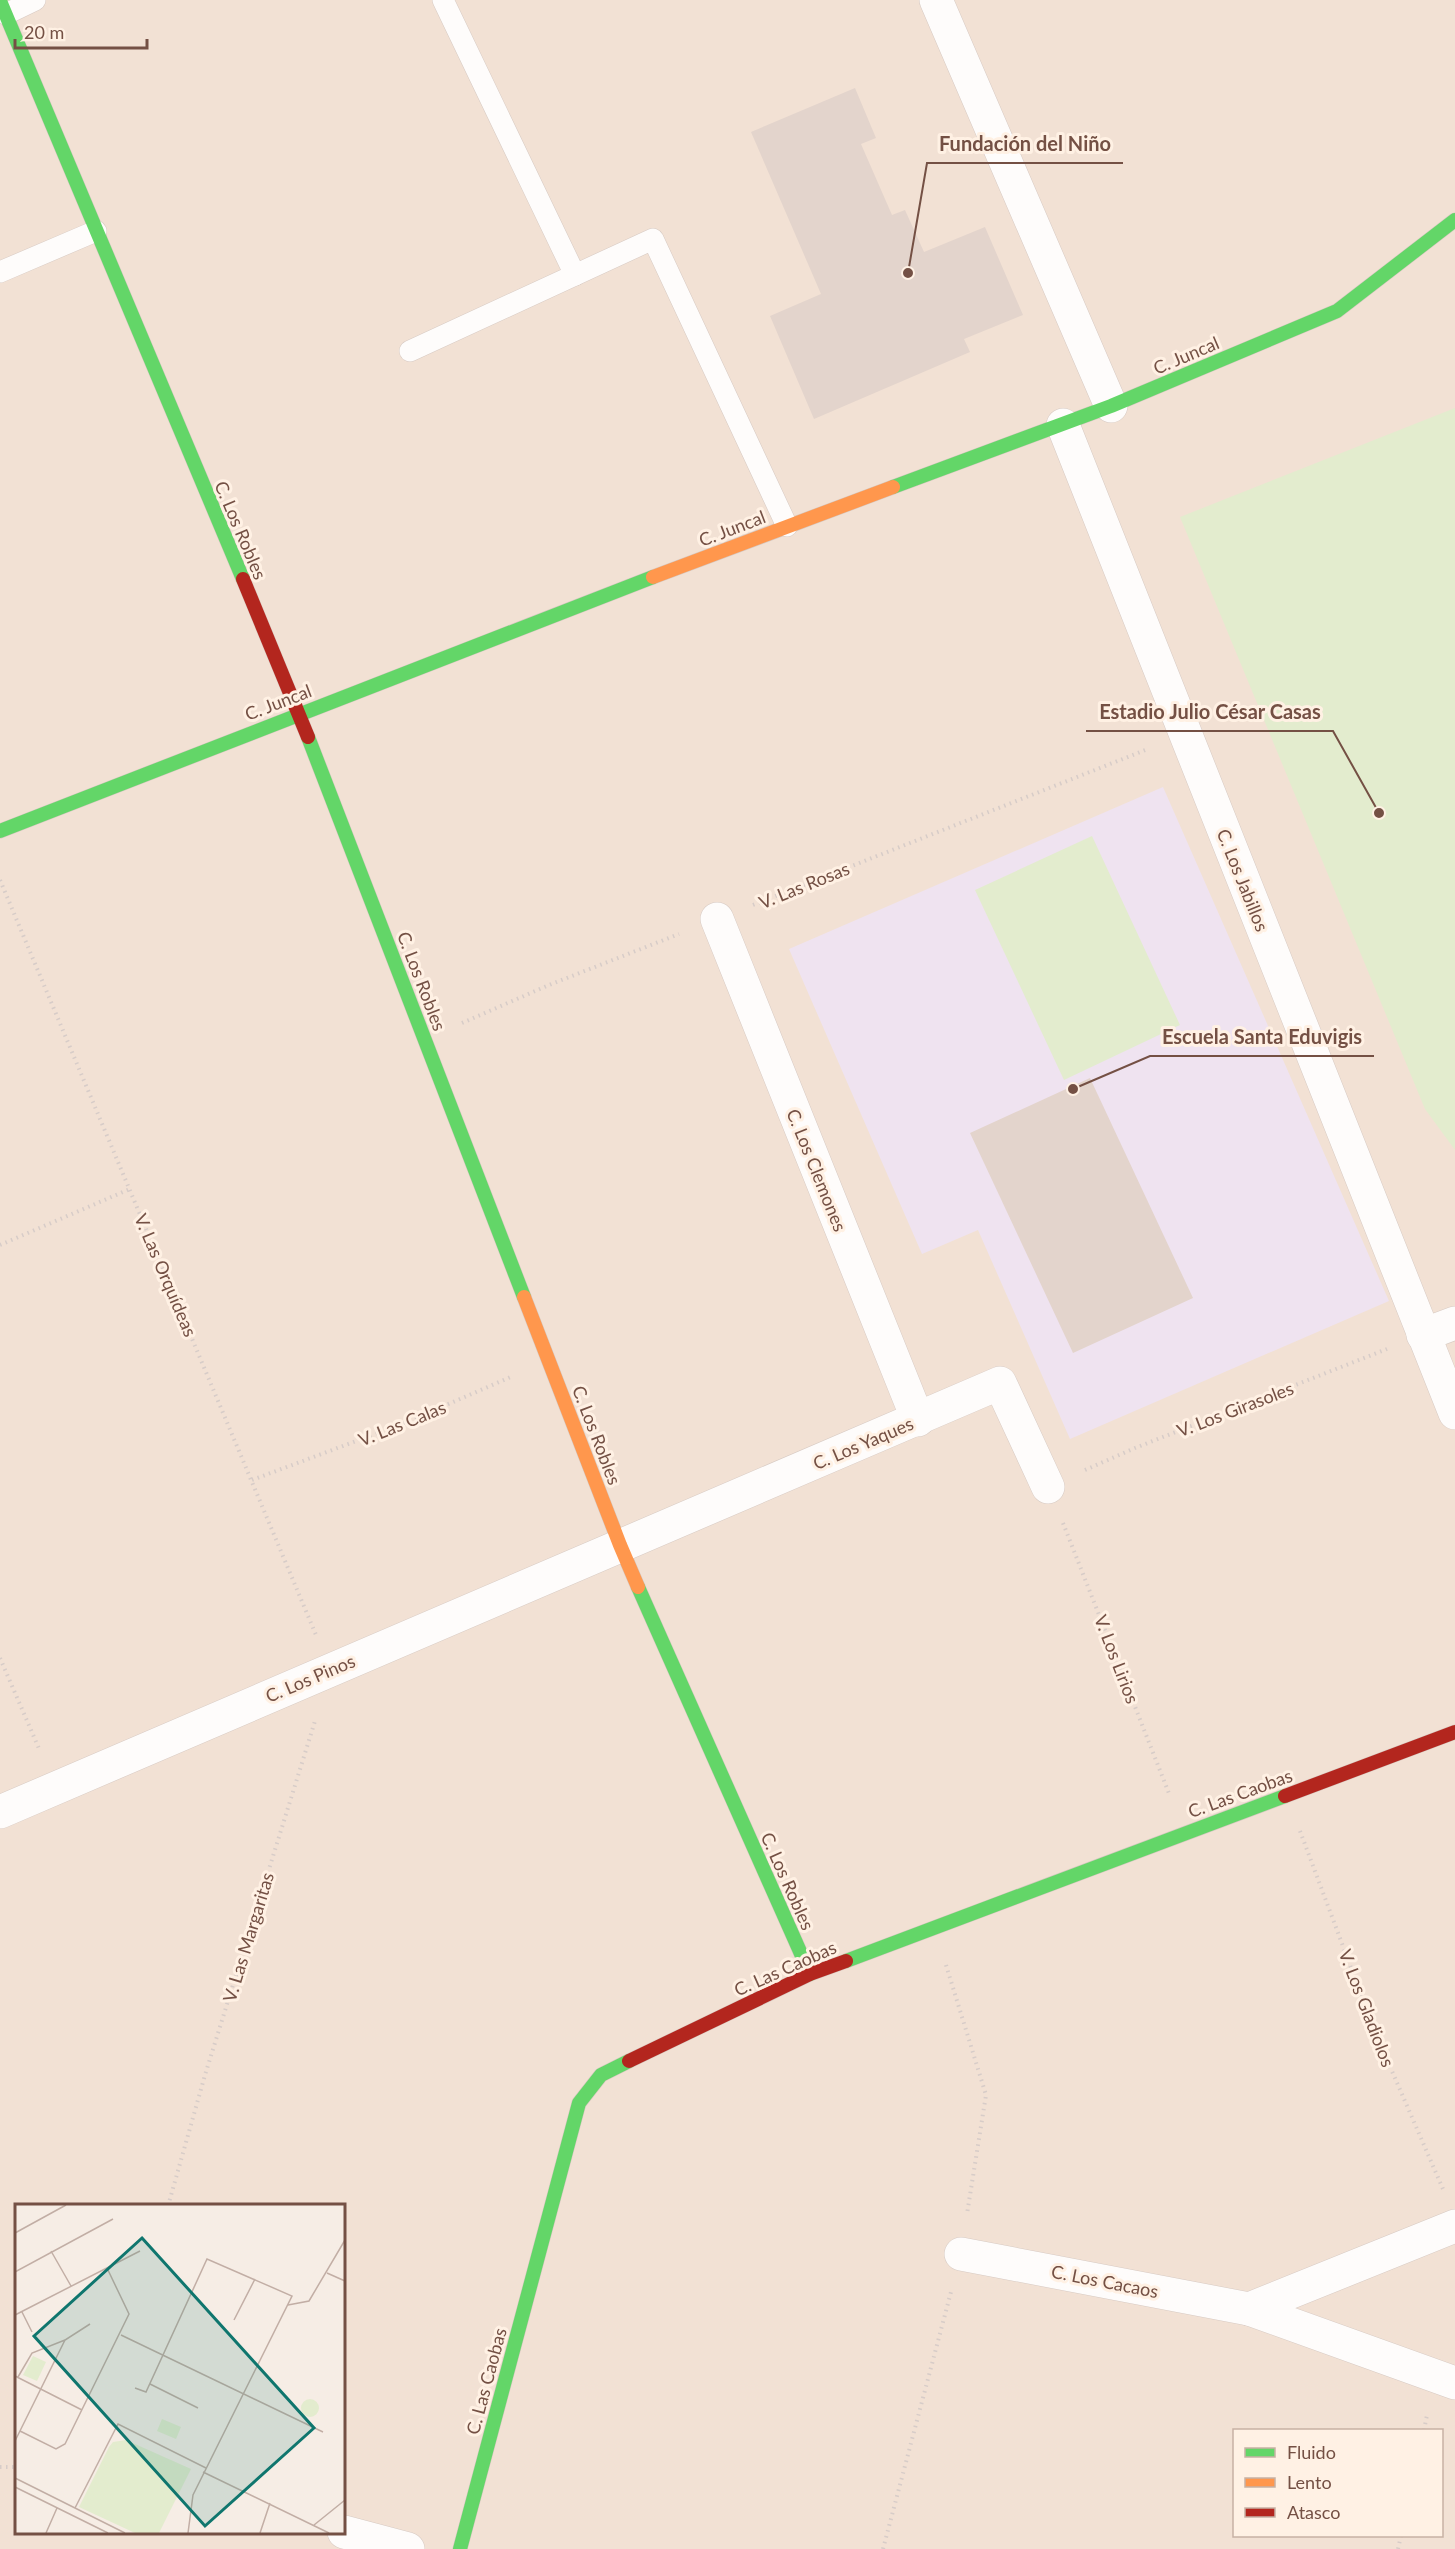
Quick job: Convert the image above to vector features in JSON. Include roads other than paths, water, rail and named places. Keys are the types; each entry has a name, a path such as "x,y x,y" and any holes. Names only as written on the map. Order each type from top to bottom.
{"street":[{"path":"936,0 1111,406"},
{"name":"C. Los Robles","path":"3,8 299,713 621,1545 810,1974"},
{"name":"C. Juncal","path":"0,831 299,713 787,526 1111,406 1337,311 1455,220"},
{"name":"C. Los Jabillos","path":"1063,425 1455,1413"},
{"name":"C. Los Clemones","path":"717,919 918,1420"},
{"path":"1423,1335 1455,1323"},
{"name":"C. Los Yaques","path":"621,1545 1000,1383 1048,1487"},
{"name":"C. Los Pinos","path":"0,1812 621,1545"},
{"name":"C. Las Caobas","path":"460,2549 579,2103 601,2075 810,1974 1455,1732"},
{"path":"1249,2309 1455,2226"},
{"name":"C. Los Cacaos","path":"961,2254 1249,2309 1455,2383"},
{"path":"345,2532 408,2549"}],"lane":[{"path":"3,8 35,0"},
{"path":"443,0 574,275"},
{"path":"0,272 96,231"},
{"path":"410,351 653,239 787,526"}],"place":[{"name":"Fundación del Niño","path":"908,273"},
{"name":"Estadio Julio César Casas","path":"1379,813"},
{"name":"Escuela Santa Eduvigis","path":"1073,1089"}]}
